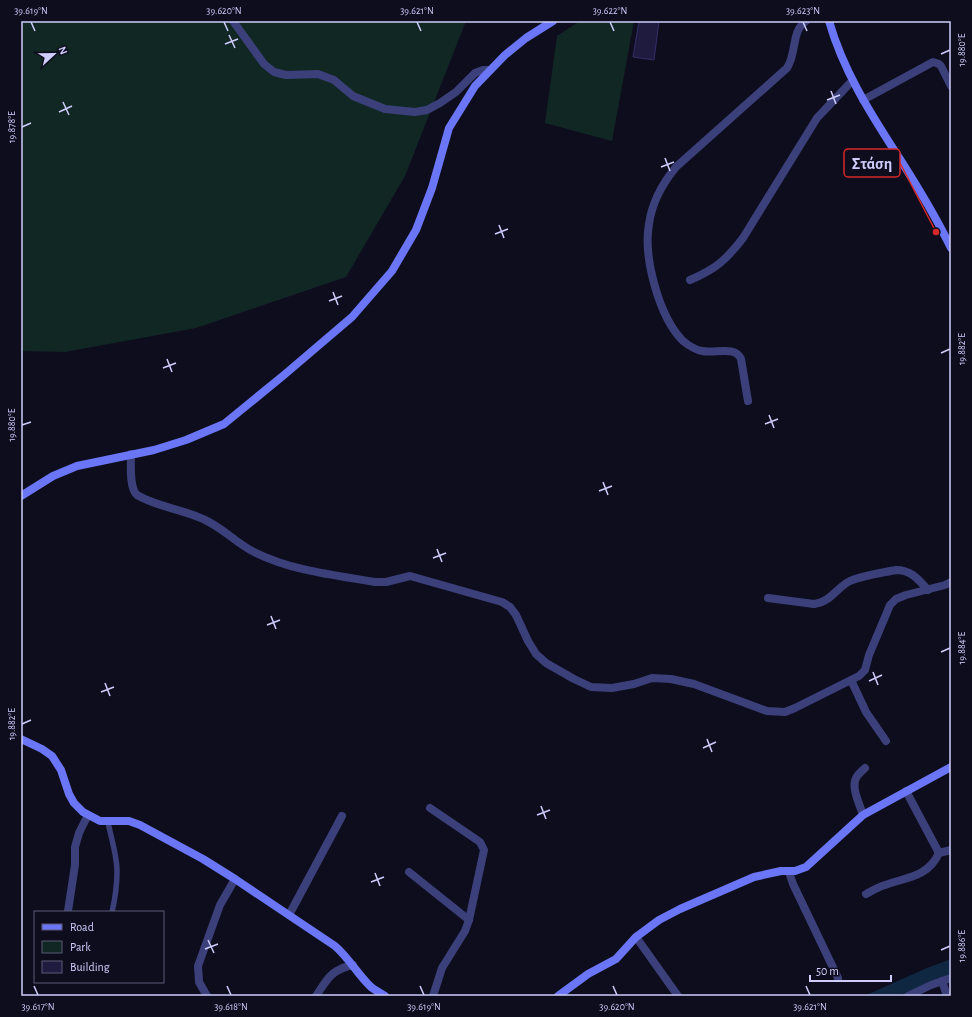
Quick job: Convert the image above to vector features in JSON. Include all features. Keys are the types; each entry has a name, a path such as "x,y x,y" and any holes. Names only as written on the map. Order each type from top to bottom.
{"street":[{"path":"233,21 264,64 274,72 286,75 318,74 334,80 353,96 385,109 415,112 427,110 440,104 456,92 475,73 482,70 490,70"},
{"path":"21,496 53,476 77,466 186,440 224,424 352,317 392,271 416,230 432,188 449,128 475,86 505,55 526,38 553,21"},
{"path":"748,401 740,359 737,353 731,351 704,352 698,350 683,341 669,324 662,310 654,286 648,247 648,225 656,199 665,180 676,167 787,68 794,54 798,29 806,21"},
{"path":"829,21 838,48 852,81 949,237 951,248"},
{"path":"863,100 932,62 941,66 951,86"},
{"path":"690,280 716,267 729,256 743,238 818,118 852,81"},
{"path":"131,454 132,487 137,496 204,519 223,530 252,551 278,563 310,571 375,582 386,582 410,576 502,602 510,607 516,615 536,654 546,663 591,687 612,688 634,684 652,678 671,679 694,684 767,711 785,712 859,676 865,670 869,654 890,605 896,599 951,582"},
{"path":"768,598 814,604 821,603 830,598 842,586 851,581 896,570 904,570 911,573 928,590"},
{"path":"851,680 866,712 886,741"},
{"path":"21,739 42,749 52,756 61,770 69,794 74,802 88,815 100,821 129,821 140,825 236,878 344,953 362,977 372,987 385,996"},
{"path":"558,996 588,974 616,959 636,937 659,920 680,909 754,877 800,870 806,867 863,815 951,767"},
{"path":"863,815 854,782 857,776 865,768"},
{"path":"906,791 939,853"},
{"path":"430,808 480,842 484,852 469,920 465,931 442,968 432,996"},
{"path":"68,911 75,865 75,847 79,833 88,815"},
{"path":"289,915 342,816"},
{"path":"939,853 951,850"},
{"path":"866,894 880,886 902,881 924,872 935,862 939,853"},
{"path":"409,872 469,920"},
{"path":"789,872 793,884 838,978"},
{"path":"207,996 199,982 198,966 220,905 236,878"},
{"path":"636,937 678,996"},
{"path":"316,996 329,977 342,967 353,964"},
{"path":"908,996 951,978"},
{"path":"942,981 947,996"}],"lane":[{"path":"108,822 116,856 117,870 117,886 112,911"}],"green space":[{"path":"21,21 466,21 405,176 346,277 196,328 65,352 21,351"},
{"path":"580,21 634,21 612,141 545,123 557,36"}],"water":[{"path":"951,959 951,974 899,996 864,996 927,968"}],"building":[{"path":"639,21 659,21 654,60 633,57"}],"place":[{"name":"Στάση","path":"936,232"}]}
